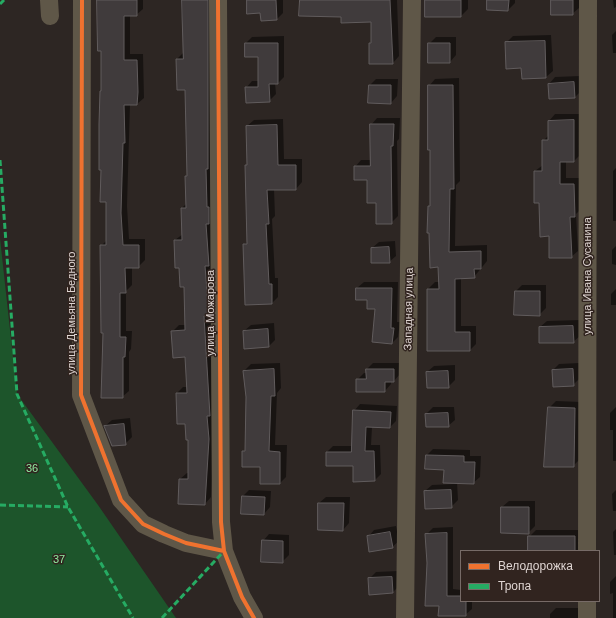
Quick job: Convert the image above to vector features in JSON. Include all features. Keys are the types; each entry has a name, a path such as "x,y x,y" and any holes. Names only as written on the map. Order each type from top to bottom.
{"street":[{"name":"улица Демьяна Бедного","path":"82,0 81,395 121,500 143,524 186,543 224,551"},
{"name":"улица Можарова","path":"218,0 221,514 224,551 242,597 254,618"},
{"name":"Западная улица","path":"405,618 412,0"},
{"name":"улица Ивана Сусанина","path":"587,550 588,0"},
{"path":"587,602 587,618"}],"green space":[{"name":"37","path":"0,238 17,394 98,505 176,618 0,618"}],"building":[{"path":"97,0 137,0 137,16 124,16 124,60 137,60 138,92 137,105 124,105 125,143 123,143 121,213 123,245 139,245 139,268 125,268 126,293 120,293 120,337 126,337 125,357 123,357 123,398 101,398 103,333 101,333 100,245 106,245 106,202 100,202 101,170 99,170 99,124 101,51 98,51"},
{"path":"182,0 208,0 208,169 206,169 209,224 206,224 209,266 205,266 209,316 204,316 210,416 207,416 209,439 205,505 178,504 179,479 188,479 188,440 186,440 185,424 177,424 176,393 187,393 185,357 173,358 171,331 185,330 184,287 180,287 179,268 175,268 174,240 182,240 181,208 186,208 185,176 187,176 185,90 177,90 176,59 183,59"},
{"path":"247,0 276,0 277,20 261,21 260,13 247,14"},
{"path":"300,0 390,0 393,64 369,64 371,22 341,23 341,17 299,16"},
{"path":"425,0 461,0 461,17 425,17"},
{"path":"487,0 509,0 508,11 487,10"},
{"path":"551,0 573,0 573,15 551,15"},
{"path":"545,41 546,78 522,79 521,68 506,69 505,42"},
{"path":"245,43 278,43 278,84 269,84 270,102 246,103 245,87 258,87 258,57 245,57"},
{"path":"428,43 450,43 450,63 428,63"},
{"path":"574,82 575,98 549,99 548,84"},
{"path":"369,85 391,85 391,104 368,103"},
{"path":"428,85 453,85 454,189 450,189 449,252 481,251 481,269 474,269 475,278 455,279 455,332 470,332 470,351 427,351 427,289 439,289 438,267 430,268 429,233 427,233 428,206 430,206"},
{"path":"574,120 574,162 560,162 560,184 574,184 575,217 570,217 572,258 549,258 549,236 540,237 539,203 534,203 534,171 542,171 542,140 548,140 548,121"},
{"path":"370,124 394,124 393,146 391,146 392,224 376,224 376,203 367,203 367,180 354,180 354,166 370,166"},
{"path":"277,125 278,165 296,165 296,190 267,190 269,224 266,224 269,284 272,284 272,304 245,305 243,244 247,244 245,165 247,165 246,126"},
{"path":"389,247 390,263 371,263 371,248"},
{"path":"356,288 392,288 391,328 394,328 392,344 372,342 375,309 367,309 367,300 356,300"},
{"path":"515,291 540,291 540,316 514,315"},
{"path":"573,326 574,343 539,343 539,327"},
{"path":"268,329 269,347 244,349 243,331"},
{"path":"274,369 275,396 271,396 269,451 280,452 280,484 260,484 260,467 242,467 242,451 245,451 246,397 243,371"},
{"path":"366,369 394,369 394,382 385,382 385,392 356,392 356,379 366,379"},
{"path":"573,369 574,386 553,387 552,370"},
{"path":"448,371 449,388 427,388 426,372"},
{"path":"548,407 575,408 574,467 544,467"},
{"path":"353,410 391,412 390,428 366,427 365,451 374,451 375,481 353,482 353,466 326,466 326,452 351,452"},
{"path":"448,413 449,427 426,427 425,414"},
{"path":"124,424 126,445 112,446 104,426"},
{"path":"426,455 464,456 464,462 475,462 474,484 443,483 444,470 425,469"},
{"path":"451,490 452,508 425,509 424,491"},
{"path":"242,496 265,497 264,515 241,514"},
{"path":"318,503 344,503 343,531 318,530"},
{"path":"501,507 529,507 529,534 501,533"},
{"path":"390,532 393,548 369,552 367,536"},
{"path":"447,533 447,596 460,596 460,602 466,602 466,616 438,616 439,606 425,606 427,563 425,534"},
{"path":"528,536 575,536 575,550 528,550"},
{"path":"262,540 283,541 283,563 261,562"},
{"path":"392,577 393,593 369,595 368,578"}],"marked path":[{"path":"0,4 4,0"},
{"path":"0,160 17,394 68,507 133,618"},
{"path":"0,505 68,507"},
{"path":"162,618 224,551"}],"cycle path":[{"path":"82,0 81,395 121,500 143,524 186,543 224,551"},
{"path":"218,0 221,522 224,551 242,597 254,618"}],"park label":[{"name":"36","path":"32,469"}]}
